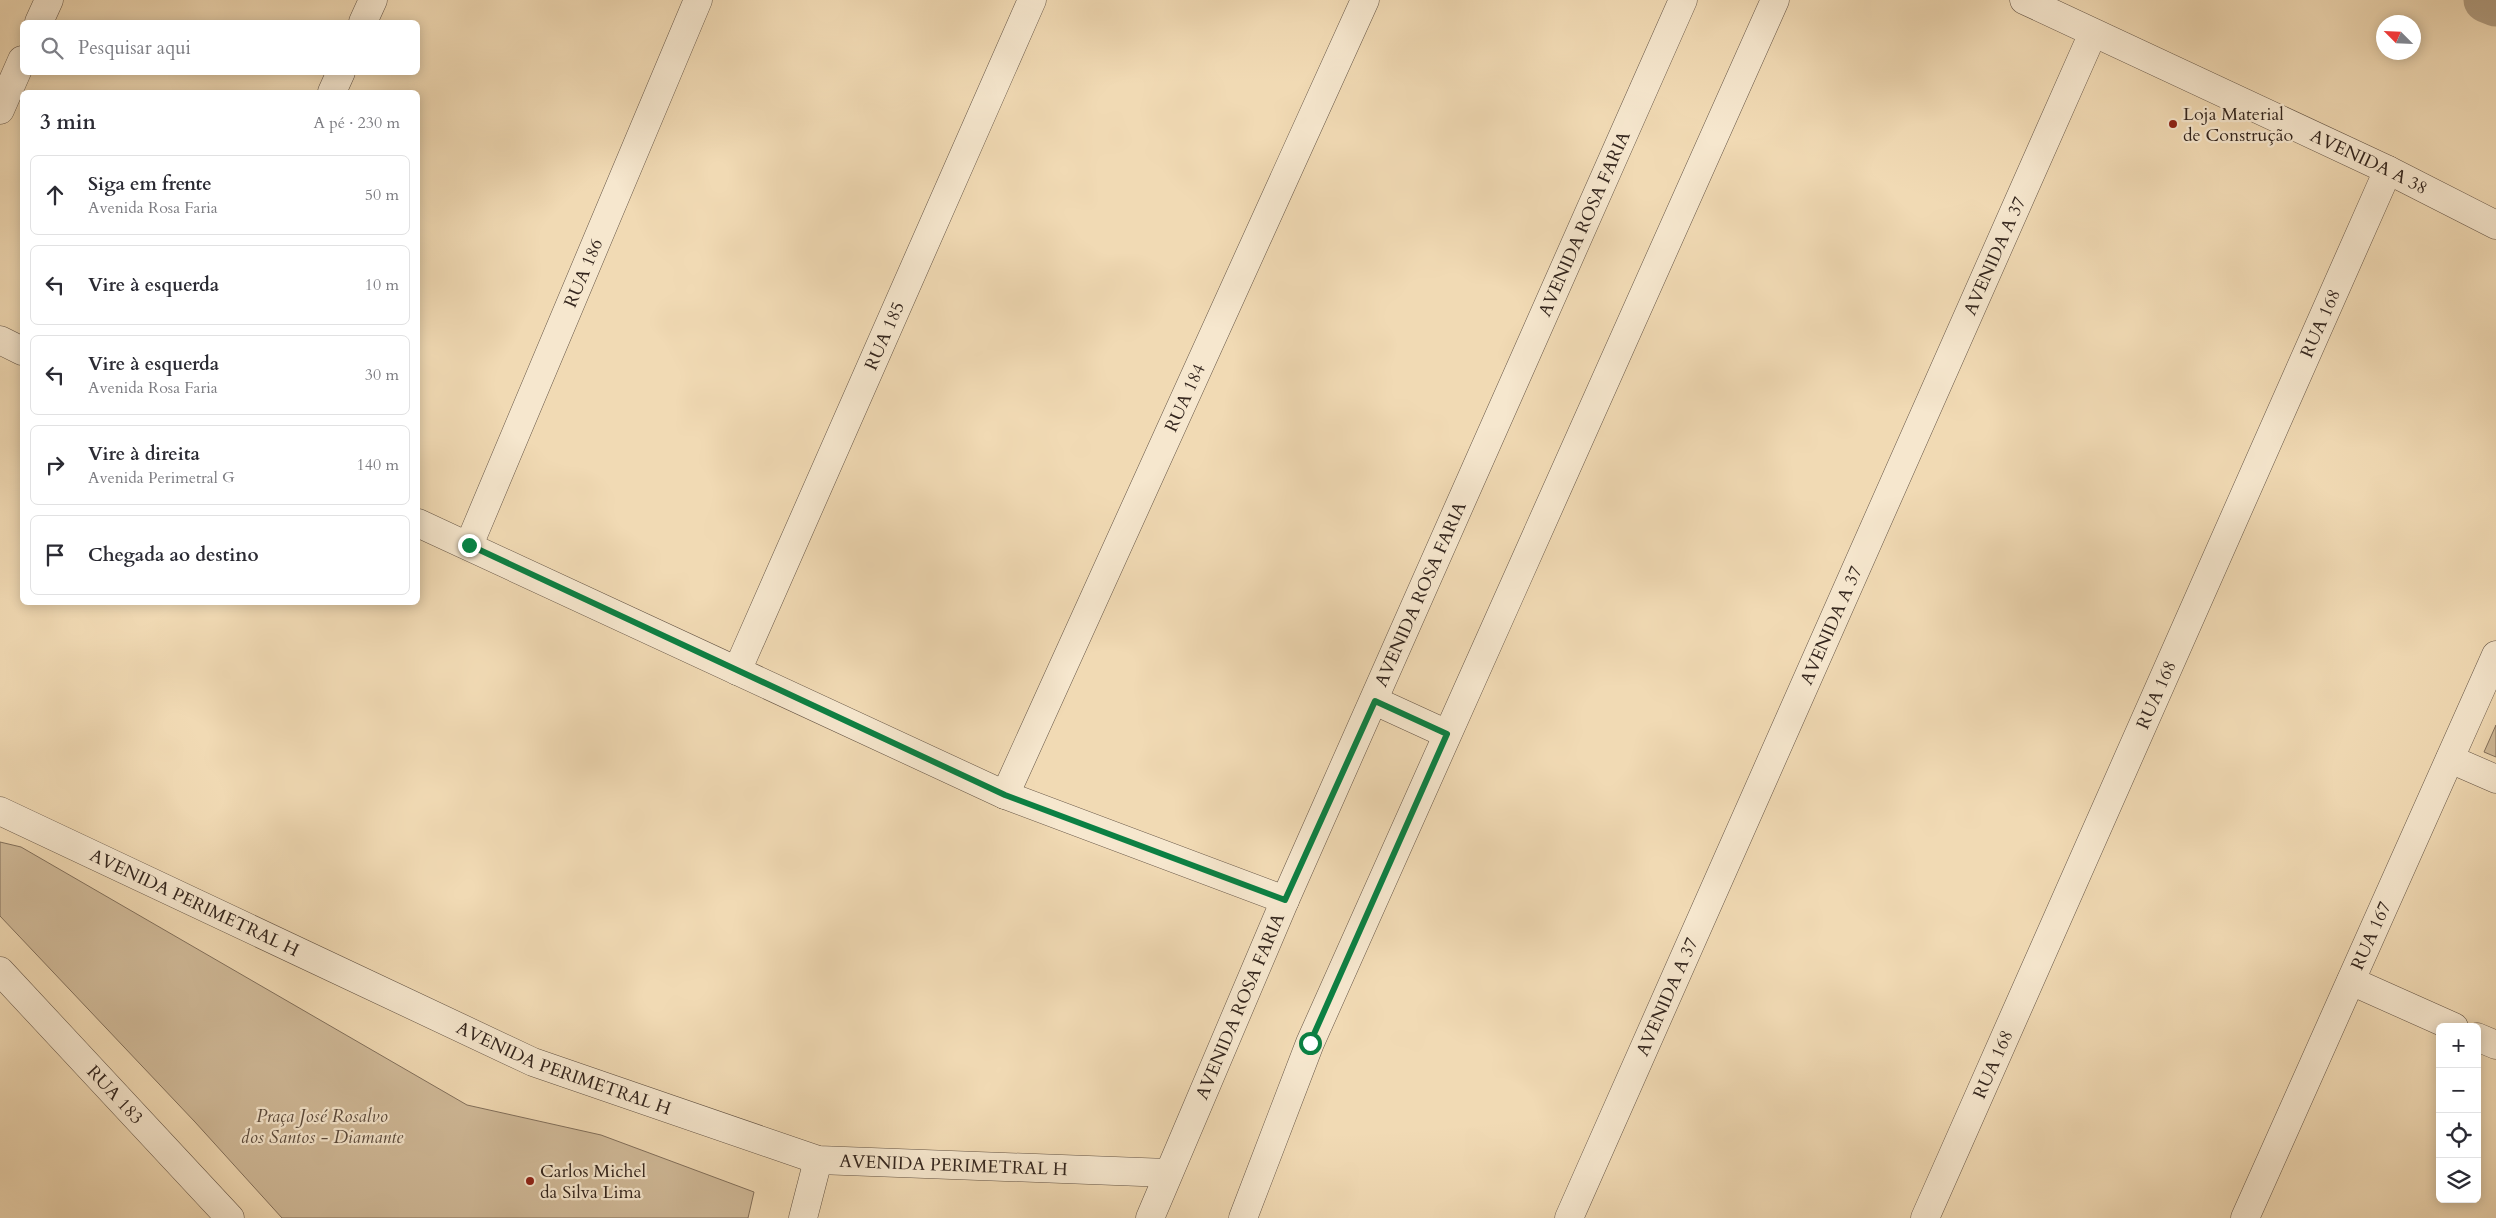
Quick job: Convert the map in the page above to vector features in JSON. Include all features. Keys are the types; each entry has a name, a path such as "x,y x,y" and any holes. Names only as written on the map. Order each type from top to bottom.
{"street":[{"path":"40,20 49,0"},
{"path":"364,20 373,0"},
{"name":"RUA 186","path":"469,545 698,0"},
{"name":"RUA 185","path":"736,671 1032,0"},
{"name":"RUA 184","path":"1005,795 1365,0"},
{"name":"AVENIDA ROSA FARIA","path":"1150,1218 1285,900 1375,701 1683,0"},
{"path":"1243,1218 1310,1043 1775,0"},
{"name":"AVENIDA A 38","path":"2024,0 2388,170 2496,224"},
{"name":"AVENIDA A 37","path":"1569,1218 2093,33"},
{"path":"0,110 20,65"},
{"path":"333,90 340,75"},
{"name":"RUA 168","path":"1925,1218 2388,170"},
{"path":"0,340 20,349"},
{"path":"420,524 1005,795 1285,900"},
{"name":"RUA 167","path":"2245,1218 2496,655"},
{"path":"1375,701 1447,734"},
{"path":"2450,759 2496,779"},
{"name":"AVENIDA PERIMETRAL H","path":"0,811 533,1062 818,1160 1168,1173"},
{"name":"RUA 183","path":"0,971 230,1218"},
{"path":"2350,981 2445,1023"},
{"path":"2481,1039 2496,1045"},
{"path":"803,1218 818,1160"}],"green space":[{"path":"2496,725 2496,757 2484,752"},
{"name":"Praça José Rosalvo dos Santos - Diamante","path":"0,842 21,847 467,1105 601,1135 754,1192 748,1218 282,1218 195,1122 0,916"}],"waterway":[{"path":"2486,0 2496,4"}],"place":[{"name":"Loja Material de Construção","path":"2173,124"},
{"name":"Carlos Michel da Silva Lima","path":"530,1181"}],"route":[{"path":"469,545 1005,795 1285,900 1375,701 1447,734 1310,1043"}]}
